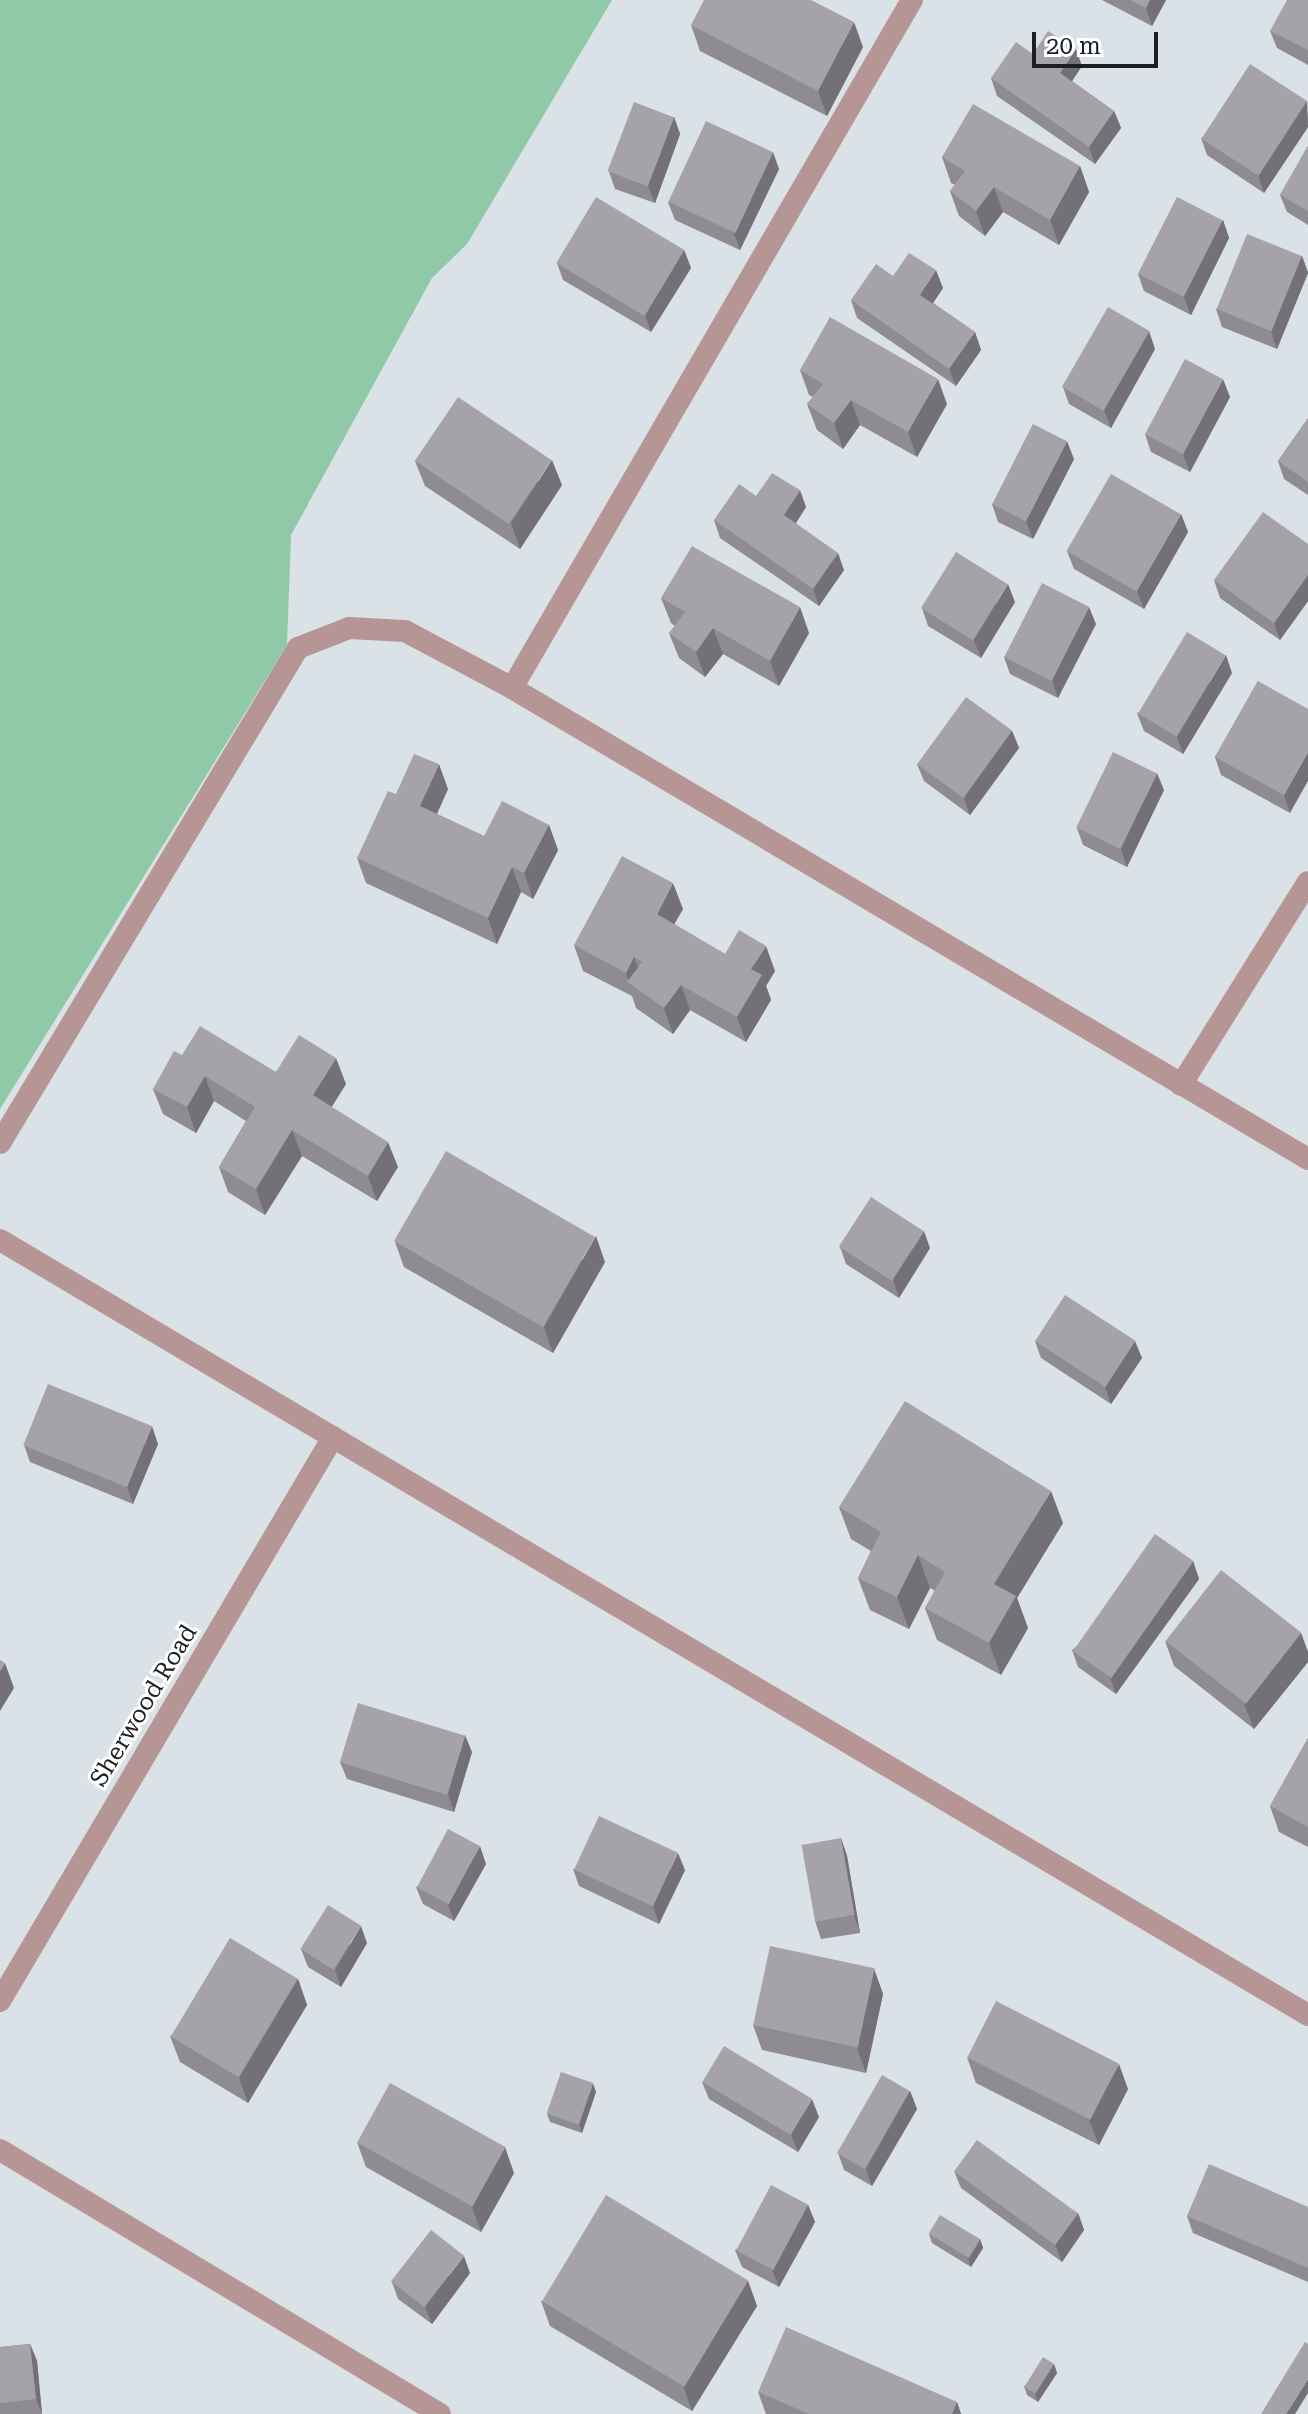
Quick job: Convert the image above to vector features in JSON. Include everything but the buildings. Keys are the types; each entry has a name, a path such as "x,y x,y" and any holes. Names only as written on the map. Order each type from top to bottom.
{"street":[{"path":"512,688 912,0"},
{"path":"0,1143 298,648 349,628 405,631 512,688 1308,1159"},
{"path":"1181,1085 1308,882"},
{"path":"0,1240 1308,2015"},
{"name":"Sherwood Road","path":"0,2001 333,1437"},
{"path":"0,2150 440,2414"}],"green space":[{"path":"0,0 612,0 467,244 432,278 291,535 287,645 0,1109"}]}
